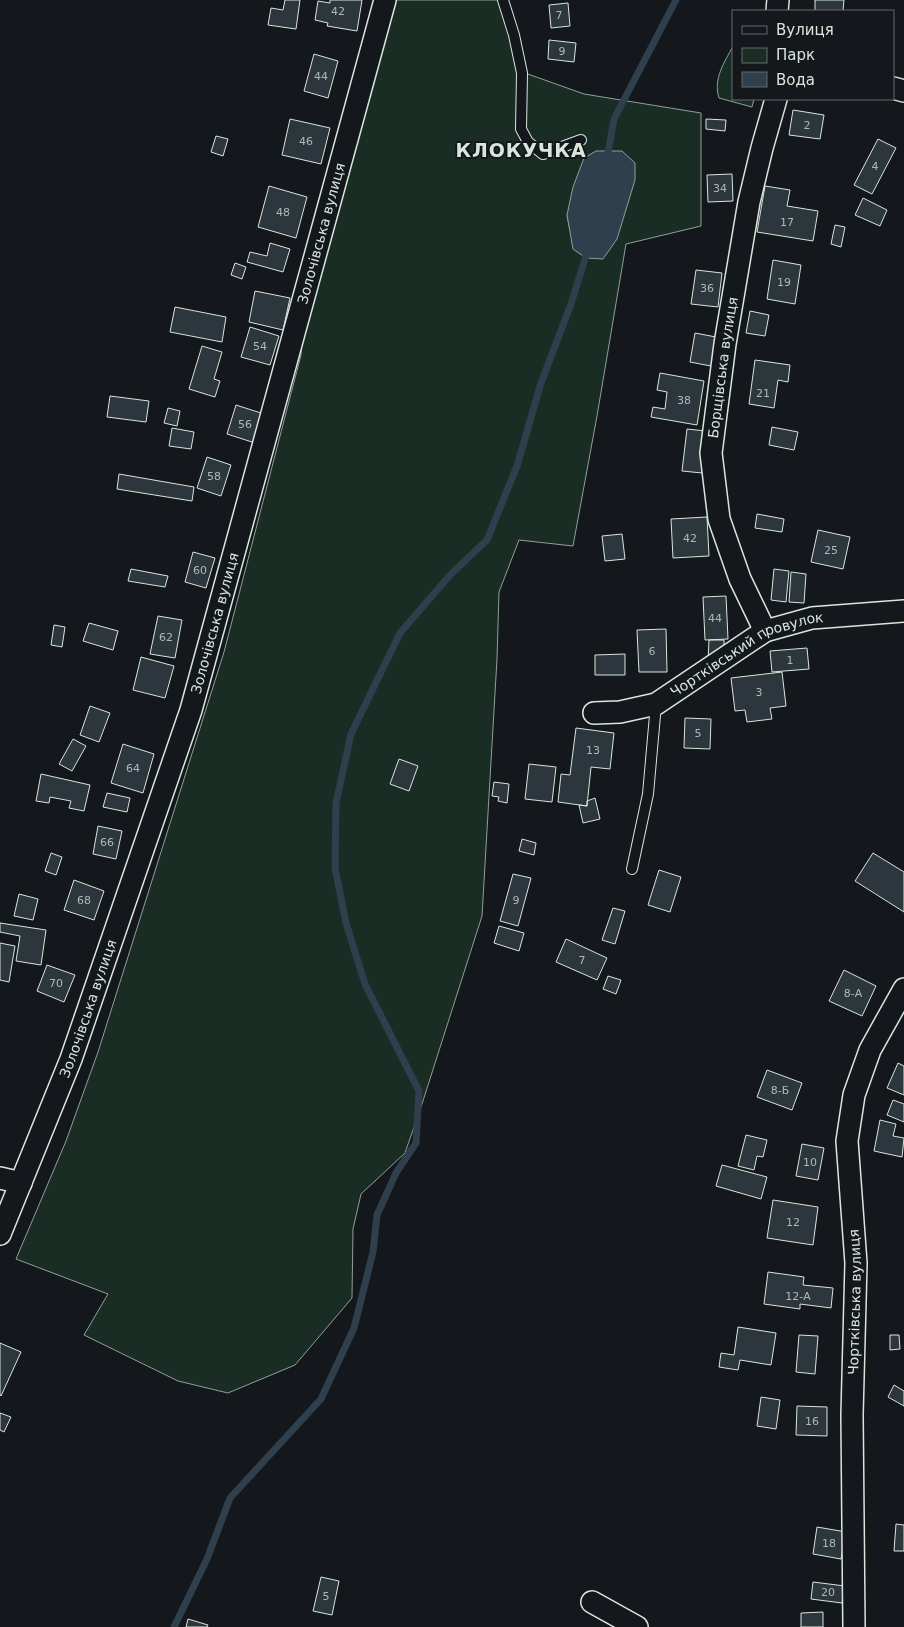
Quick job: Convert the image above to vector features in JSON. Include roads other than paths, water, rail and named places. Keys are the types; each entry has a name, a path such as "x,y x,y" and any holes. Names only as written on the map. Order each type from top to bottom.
{"street":[{"name":"Золочівська вулиця","path":"0,1234 72,1060 191,710 385,0"},
{"name":"Борщівська вулиця","path":"765,631 740,579 719,519 711,453 748,202 776,100"},
{"name":"Чортківський провулок","path":"594,713 620,712 656,704 765,631 812,618 904,611"},
{"name":"Чортківська вулиця","path":"854,1627 852,1415 856,1263 848,1140 854,1095 870,1050 904,989"},
{"path":"0,1178 21,1183"},
{"path":"592,1602 637,1627"}],"lane":[{"path":"503,0 514,35 522,74 521,129 528,142 543,154 582,140"},
{"path":"632,869 648,794 656,704"}],"water":[{"path":"596,151 622,151 635,163 635,180 617,239 603,259 586,258 573,249 567,215 573,187 584,158"}],"waterway":[{"path":"607,158 614,119 676,0"},
{"path":"174,1627 207,1559 230,1498 321,1399 354,1328 373,1252 377,1215 396,1173 416,1143 419,1091 365,984 346,923 335,868 336,803 351,734 400,633 450,575 487,540 517,466 541,383 571,304 588,249"}],"district":[{"name":"КЛОКУЧКА","path":"521,150"}]}
